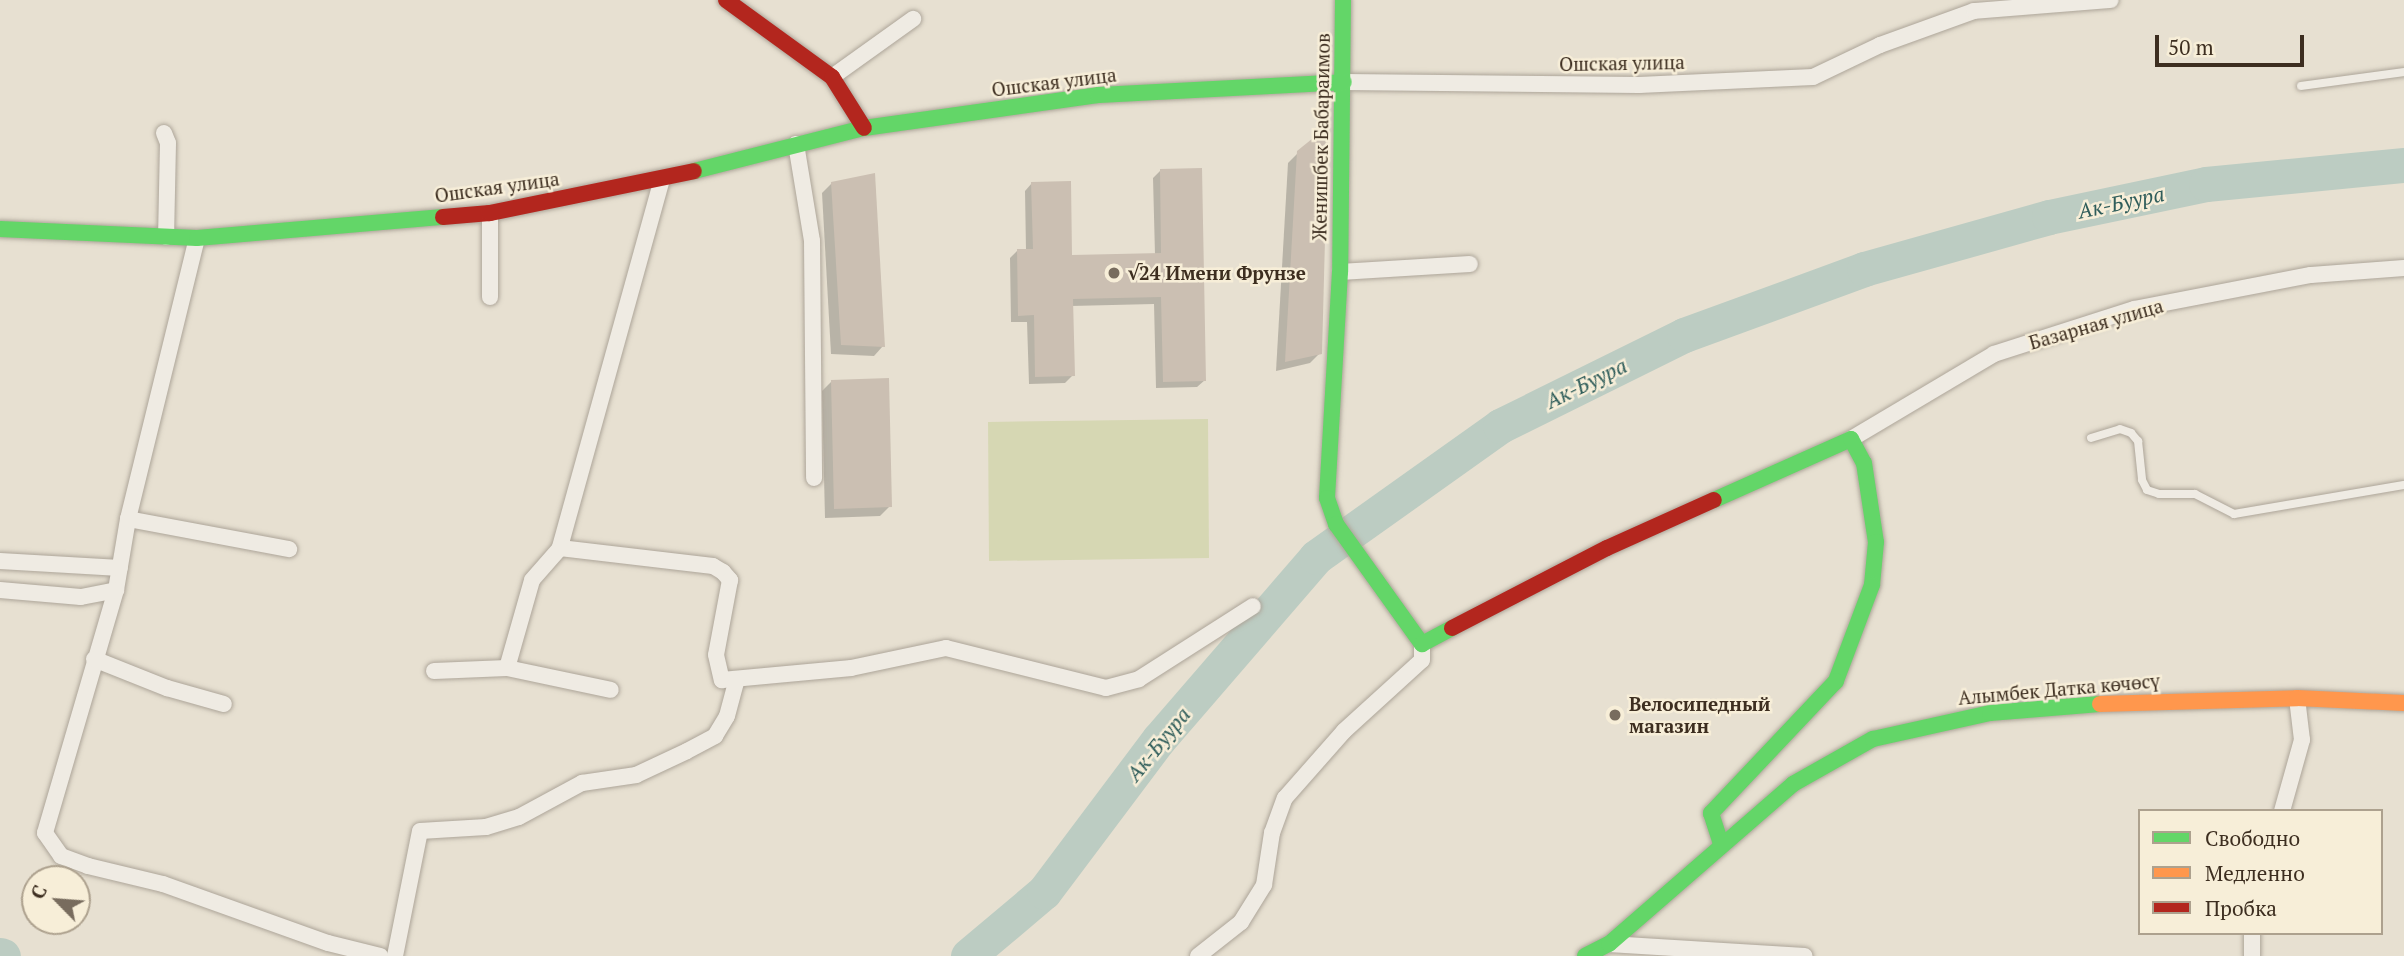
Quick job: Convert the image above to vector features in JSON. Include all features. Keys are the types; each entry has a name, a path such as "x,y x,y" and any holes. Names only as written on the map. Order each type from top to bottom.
{"main road":[{"path":"726,0 832,77 864,128"},
{"name":"Женишбек Бабараимов","path":"1343,0 1340,272 1327,485 1336,524 1422,644"},
{"name":"Ошская улица","path":"0,229 197,237 490,213 662,179 864,128 1098,95 1344,82"},
{"path":"1422,644 1607,548 1852,439 1864,463 1876,542 1872,585 1860,628 1836,681 1711,813 1721,843"},
{"name":"Алымбек Датка көчөсү","path":"1585,956 1610,950 1721,843 1793,784 1837,756 1873,739 1990,713 2155,700 2297,698 2404,703"}],"street":[{"name":"Ошская улица","path":"1344,82 1612,85 1813,77 1880,45 1974,11 2111,0"},
{"path":"832,77 913,19"},
{"path":"164,132 168,143 166,237"},
{"path":"796,144 812,241 814,478"},
{"path":"507,668 531,580 560,548 662,179"},
{"path":"490,213 490,297"},
{"path":"197,237 128,519 116,590 45,832 61,856 380,956"},
{"path":"1340,272 1470,264"},
{"name":"Базарная улица","path":"1852,439 1994,354 2134,309 2311,275 2404,268"},
{"path":"128,519 289,549"},
{"path":"560,548 713,566 723,572 730,580 716,668 722,680 851,668 946,648 1106,688 1139,679 1252,606"},
{"path":"0,561 120,568"},
{"path":"0,590 81,597 116,590"},
{"path":"1198,956 1241,922 1264,885 1272,834 1285,797 1344,732 1422,660 1422,644"},
{"path":"94,659 167,688 224,704"},
{"path":"434,671 507,668 611,690"},
{"path":"395,956 420,831 486,827 508,821 583,783 636,775 687,751 715,736 727,716 737,679"},
{"path":"2283,809 2302,740 2297,698"},
{"path":"2252,935 2252,956"},
{"path":"1610,950 1805,956"}],"lane":[{"path":"2301,86 2404,72"},
{"path":"2091,438 2120,429 2131,433 2138,441 2142,480 2147,490 2195,494 2234,514 2404,485"}],"green space":[{"path":"1208,419 1209,558 989,561 988,422"}],"building":[{"path":"1328,126 1322,354 1285,362 1297,151"},
{"path":"1202,168 1206,381 1163,382 1161,297 1073,299 1075,376 1035,377 1034,315 1018,316 1017,249 1033,249 1031,182 1071,181 1072,255 1161,253 1160,169"},
{"path":"875,173 885,347 841,345 831,182"},
{"path":"889,378 892,507 834,509 831,380"}],"waterway":[{"name":"Ак-Буура","path":"968,956 1044,892 1159,739 1316,557 1500,426 1684,335 1864,269 2049,217 2206,184 2404,165"}],"traffic: fast":[{"path":"1343,0 1340,272 1327,498 1336,524 1422,644 1452,628"},
{"path":"694,171 864,128 1098,95 1344,82"},
{"path":"0,229 197,238 443,217"},
{"path":"1714,500 1851,439 1864,463 1876,542 1872,585 1836,681 1711,813 1721,843"},
{"path":"1585,956 1609,944 1793,784 1873,739 1990,713 2100,704"}],"traffic: slow":[{"path":"2100,704 2297,698 2404,703"}],"traffic: jam":[{"path":"726,0 832,77 864,128"},
{"path":"443,217 490,213 694,171"},
{"path":"1452,628 1607,548 1714,500"}],"place":[{"name":"√24 Имени Фрунзе","path":"1114,273"},
{"name":"Велосипедный магазин","path":"1615,715"}]}
